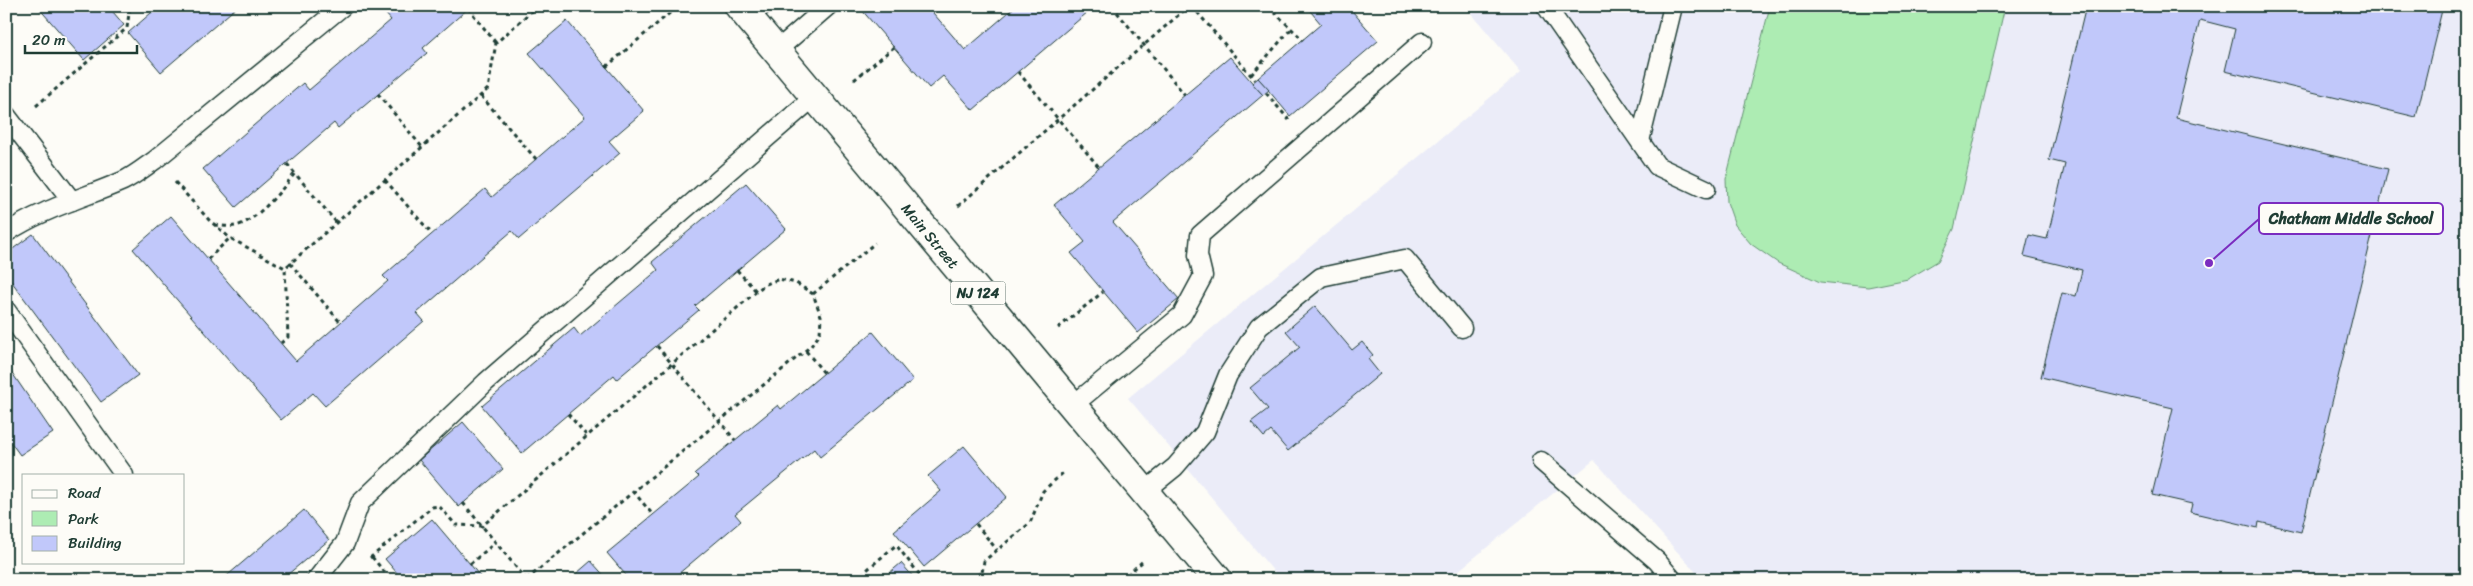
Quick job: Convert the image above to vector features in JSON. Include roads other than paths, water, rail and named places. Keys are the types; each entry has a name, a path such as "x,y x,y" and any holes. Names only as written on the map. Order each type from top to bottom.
{"main road":[{"name":"Main Street","path":"750,10 776,51 1218,580"}],"lane":[{"path":"6,233 18,225 125,180 155,160 343,6"},
{"path":"776,51 828,6"},
{"path":"1546,6 1657,166 1706,189"},
{"path":"1640,142 1673,6"},
{"path":"1072,406 1182,315 1203,276 1198,255 1200,235 1422,42"},
{"path":"322,578 345,543 360,503 486,382 814,97"},
{"path":"10,120 72,201"},
{"path":"1144,492 1175,467 1205,432 1228,375 1259,327 1321,278 1406,259 1462,328"},
{"path":"6,310 123,474"},
{"path":"1541,461 1657,561 1673,580"}],"place":[{"name":"Chatham Middle School","path":"2209,263"}]}
